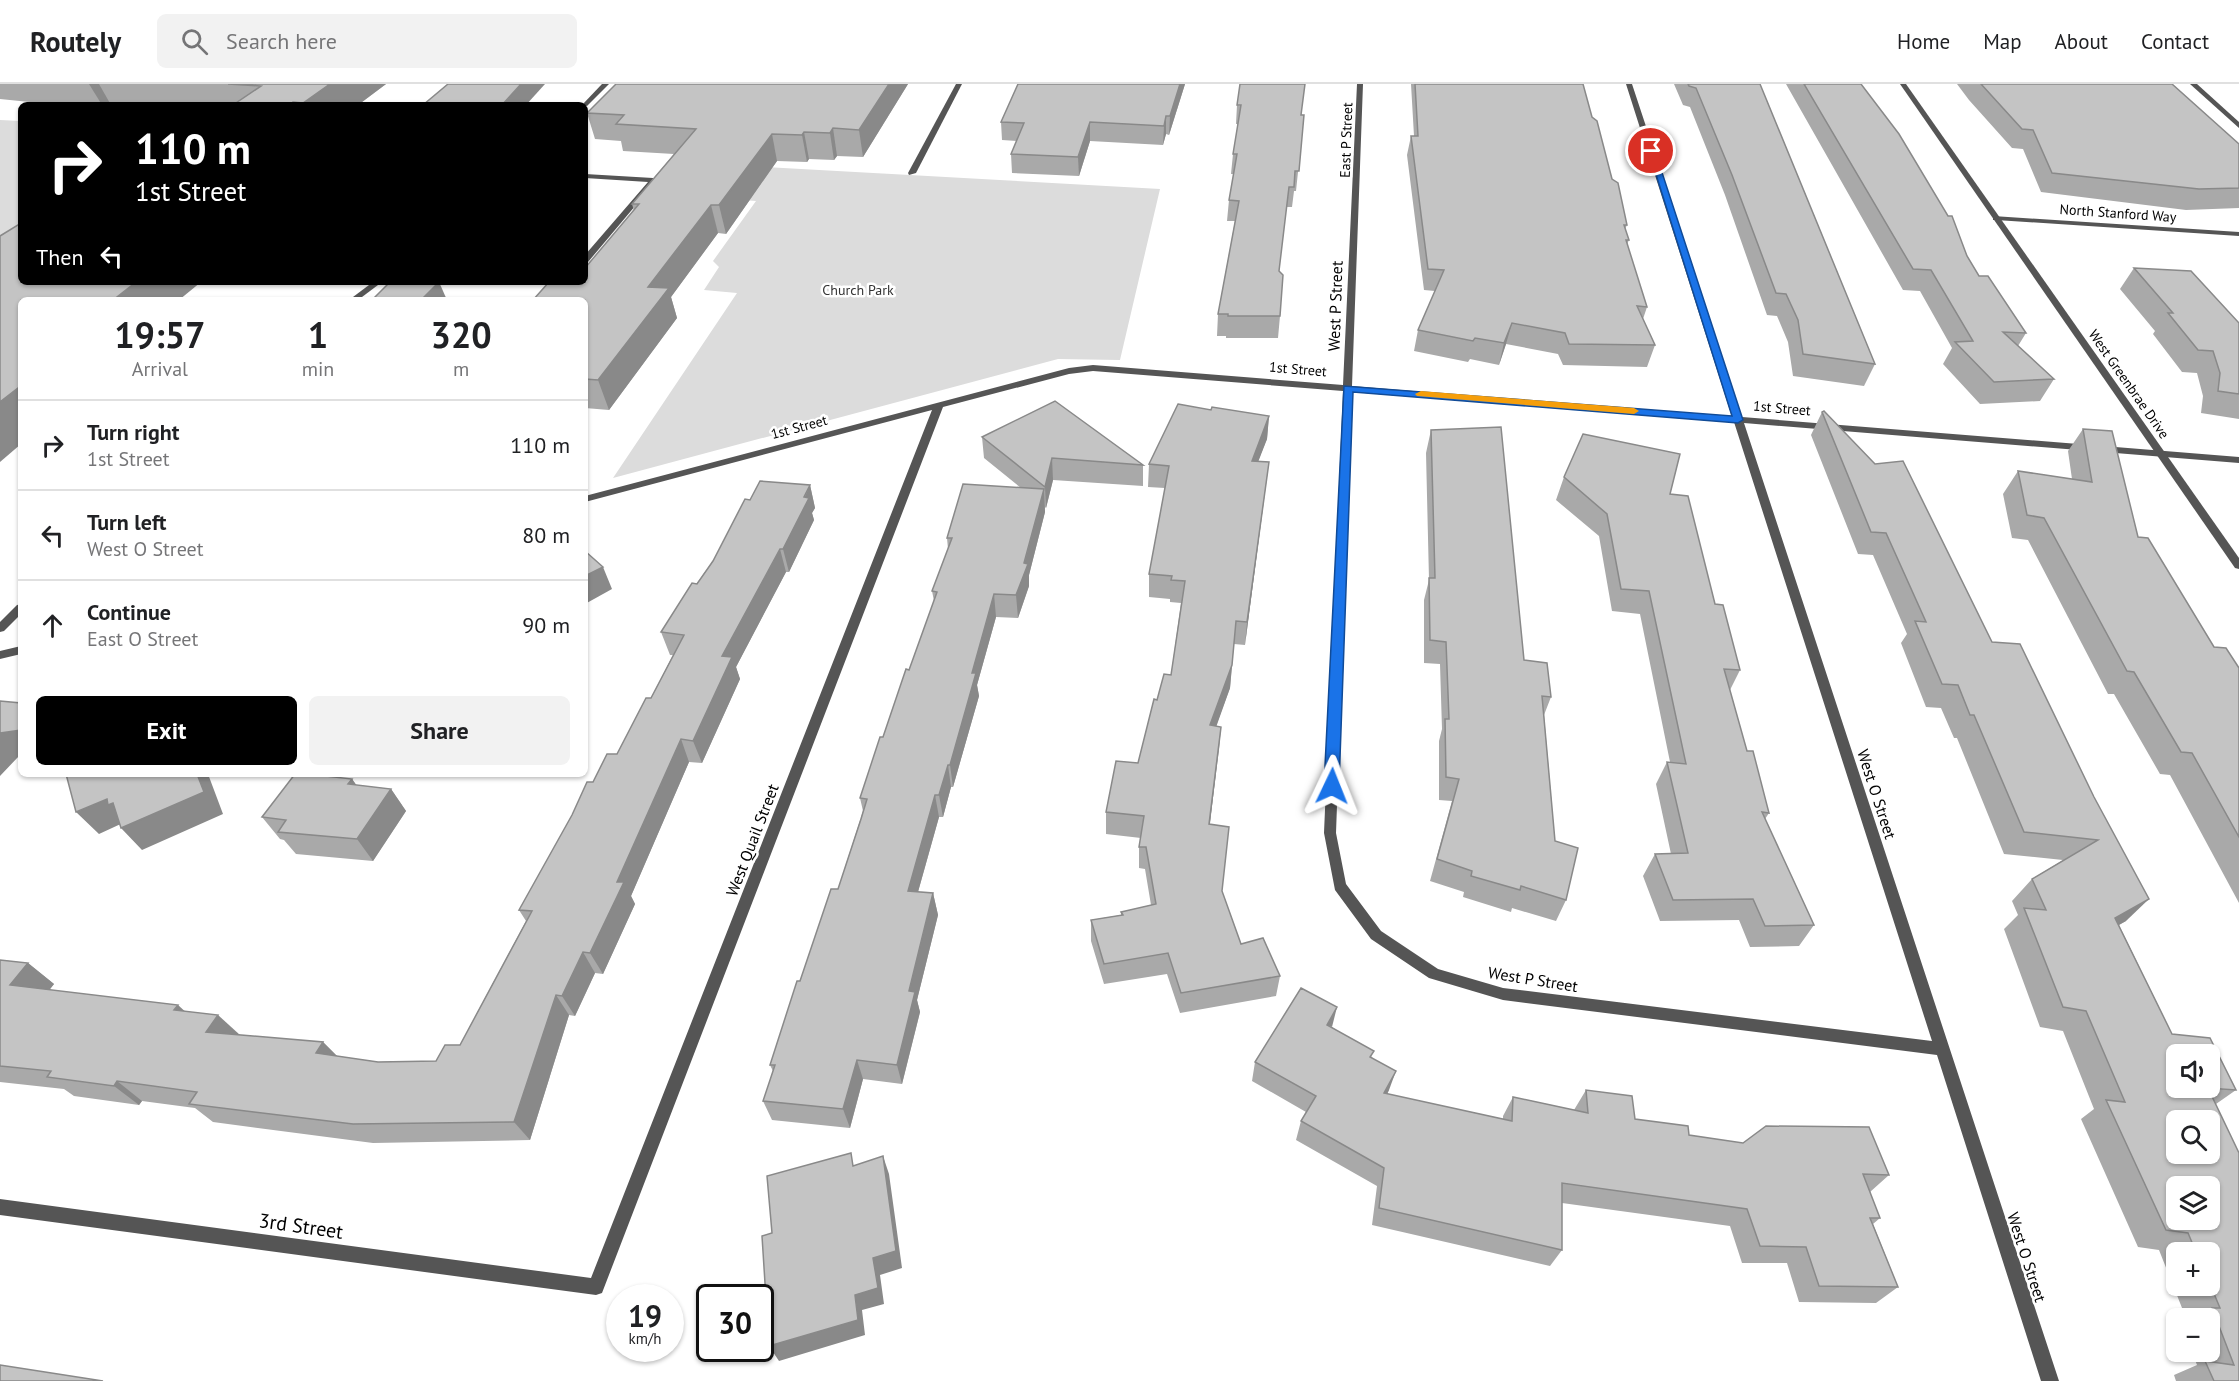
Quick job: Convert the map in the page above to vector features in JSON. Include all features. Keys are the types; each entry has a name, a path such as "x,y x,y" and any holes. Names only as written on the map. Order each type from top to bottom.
{"street":[{"path":"588,102 606,84"},
{"path":"912,173 959,84"},
{"name":"East P Street","path":"1356,198 1360,84"},
{"name":"West O Street","path":"1629,84 2050,1381"},
{"name":"West Greenbrae Drive","path":"1903,84 2239,566"},
{"path":"2193,84 2239,126"},
{"path":"588,176 653,180 588,256"},
{"name":"West P Street","path":"1356,198 1330,833 1340,886 1376,935 1434,974 1503,994 1942,1049"},
{"name":"North Stanford Way","path":"1996,218 2239,234"},
{"path":"357,297 374,285"},
{"name":"1st Street","path":"588,498 1069,371 1093,368 2239,460"},
{"name":"West Quail Street","path":"596,1287 939,405"},
{"path":"0,628 18,611"},
{"path":"0,655 18,651"},
{"name":"3rd Street","path":"0,1207 596,1287"}],"green space":[{"path":"0,120 18,121 18,285 21,285 21,297 18,297 18,303 0,322"},
{"name":"Church Park","path":"765,167 1160,189 1120,360 1058,359 613,478 737,293 704,290 719,267 713,261 756,201 742,200"}],"building":[{"path":"228,84 330,84 304,102 237,102 261,86"},
{"path":"448,84 521,84 505,102 427,102"},
{"path":"616,84 889,84 859,130 833,128 830,133 772,134 719,205 711,205 648,287 669,288 598,380 588,379 588,297 536,297 546,285 588,285 588,264 639,204 632,204 696,129 616,124 624,115 588,112"},
{"path":"1018,84 1180,84 1170,116 1166,116 1164,126 1090,122 1078,157 1011,154 1024,123 1001,122"},
{"path":"1240,84 1305,84 1301,115 1304,115 1299,171 1295,171 1294,187 1289,187 1279,271 1283,275 1280,316 1218,314 1239,201 1229,200 1237,154 1233,154 1241,105 1237,105"},
{"path":"1415,84 1583,84 1592,117 1597,121 1612,179 1618,183 1627,225 1624,225 1629,240 1626,240 1647,307 1637,306 1655,345 1569,344 1565,333 1512,323 1504,343 1475,338 1473,341 1418,330 1444,270 1428,269 1411,136 1418,136"},
{"path":"1688,84 1760,84 1875,364 1803,354 1798,320 1786,294 1776,293 1732,175 1696,88"},
{"path":"1804,84 1861,84 1899,134 1948,216 1952,216 1967,256 1979,276 1988,276 2026,333 2003,332 2054,379 1994,382 1955,342 1973,341 1931,270 1913,269"},
{"path":"1981,84 2172,84 2239,144 2239,188 2199,189 2052,173 2033,130 2022,129"},
{"path":"18,225 18,285 132,285 117,297 18,297 18,388 0,402 0,236"},
{"path":"2134,268 2191,271 2239,323 2239,394 2218,391 2220,373 2213,351 2198,350 2168,313 2173,313"},
{"path":"387,285 436,285 424,297 375,297"},
{"path":"1055,401 1143,465 1052,458 1045,487 982,437"},
{"path":"1178,404 1269,416 1252,461 1269,462 1247,622 1236,621 1232,665 1210,725 1221,727 1209,824 1229,827 1222,891 1241,944 1263,938 1280,976 1181,993 1168,953 1104,964 1091,920 1123,915 1121,912 1156,904 1146,847 1139,847 1144,816 1106,812 1116,761 1138,763 1154,699 1157,700 1164,674 1171,675 1185,581 1171,580 1172,576 1149,574 1169,466 1149,464"},
{"path":"1824,411 1875,464 1903,461 1992,642 2020,644 2094,797 2149,899 2115,918 2172,1034 2210,1038 2213,1044 2166,1044 2166,1098 2213,1098 2218,1110 2166,1110 2166,1164 2220,1164 2220,1113 2239,1153 2239,1381 2214,1381 2205,1362 2234,1365 2220,1329 2220,1308 2215,1296 2220,1296 2220,1242 2192,1242 2188,1233 2166,1230 2106,1100 2125,1102 2086,1011 2063,1007 2024,908 2046,910 2032,879 2098,840 2024,832 1974,715 1970,715 1958,685 1942,684 1915,621 1926,622 1886,533 1871,532 1822,412"},
{"path":"1501,427 1524,660 1547,663 1551,697 1542,696 1555,841 1578,848 1566,900 1521,886 1520,890 1471,876 1472,871 1437,859 1459,779 1446,777 1445,719 1449,719 1446,642 1430,640 1429,578 1435,578 1431,430"},
{"path":"2083,429 2112,431 2138,537 2148,538 2214,647 2226,648 2239,668 2239,837 2192,753 2181,752 2134,672 2127,671 2044,518 2027,515 2018,471 2092,482"},
{"path":"1583,434 1680,454 1670,494 1688,496 1715,604 1723,605 1740,670 1724,669 1747,751 1753,751 1769,813 1762,812 1814,925 1765,926 1753,899 1673,900 1655,854 1688,853 1667,762 1686,764 1649,591 1621,589 1607,514 1564,477"},
{"path":"760,481 810,485 804,497 809,498 783,549 780,549 722,656 732,657 693,741 681,739 617,882 624,882 590,953 583,952 562,996 556,995 514,1122 353,1124 189,1104 197,1092 117,1081 114,1086 47,1077 51,1071 0,1066 0,960 28,963 10,985 178,1005 174,1010 218,1015 206,1032 323,1042 316,1053 378,1062 436,1061 445,1045 460,1045 532,911 519,910 572,815 587,782 593,782 607,754 617,754 646,698 651,698 684,635 661,632 692,583 697,584 713,561 745,499 750,500"},
{"path":"963,484 1044,489 1024,563 1028,564 1016,595 994,594 972,673 976,673 950,765 948,765 939,795 935,795 908,891 933,893 909,991 915,992 897,1065 857,1060 843,1109 763,1101 775,1065 770,1065 797,981 800,981 831,889 838,889 861,819 867,799 860,798 880,737 883,737 906,669 909,670 937,592 932,591 952,538 947,538"},
{"path":"588,554 603,567 588,574"},
{"path":"0,701 18,703 18,730 0,733"},
{"path":"67,777 198,777 204,792 121,828 113,803 108,805 107,799 76,812"},
{"path":"293,777 352,779 348,784 391,789 357,839 278,832 286,820 262,817"},
{"path":"1301,988 1337,1007 1327,1025 1374,1051 1370,1057 1396,1071 1384,1093 1512,1121 1513,1097 1588,1113 1586,1090 1632,1096 1635,1119 1688,1126 1689,1135 1743,1143 1766,1126 1869,1127 1889,1175 1863,1174 1880,1218 1870,1218 1898,1287 1819,1286 1806,1247 1760,1246 1747,1209 1562,1183 1562,1250 1379,1208 1384,1168 1301,1121 1316,1096 1255,1062"},
{"path":"2220,1058 2236,1090 2220,1089"},
{"path":"851,1153 853,1166 883,1156 896,1251 873,1258 878,1288 855,1295 858,1320 774,1345 774,1284 765,1284 762,1236 772,1233 767,1176"},
{"path":"0,1365 103,1381 0,1381"}],"slow traffic":[{"path":"1421,394 1634,411"}],"route":[{"path":"1332,786 1348,388 1738,420 1651,151"}]}
